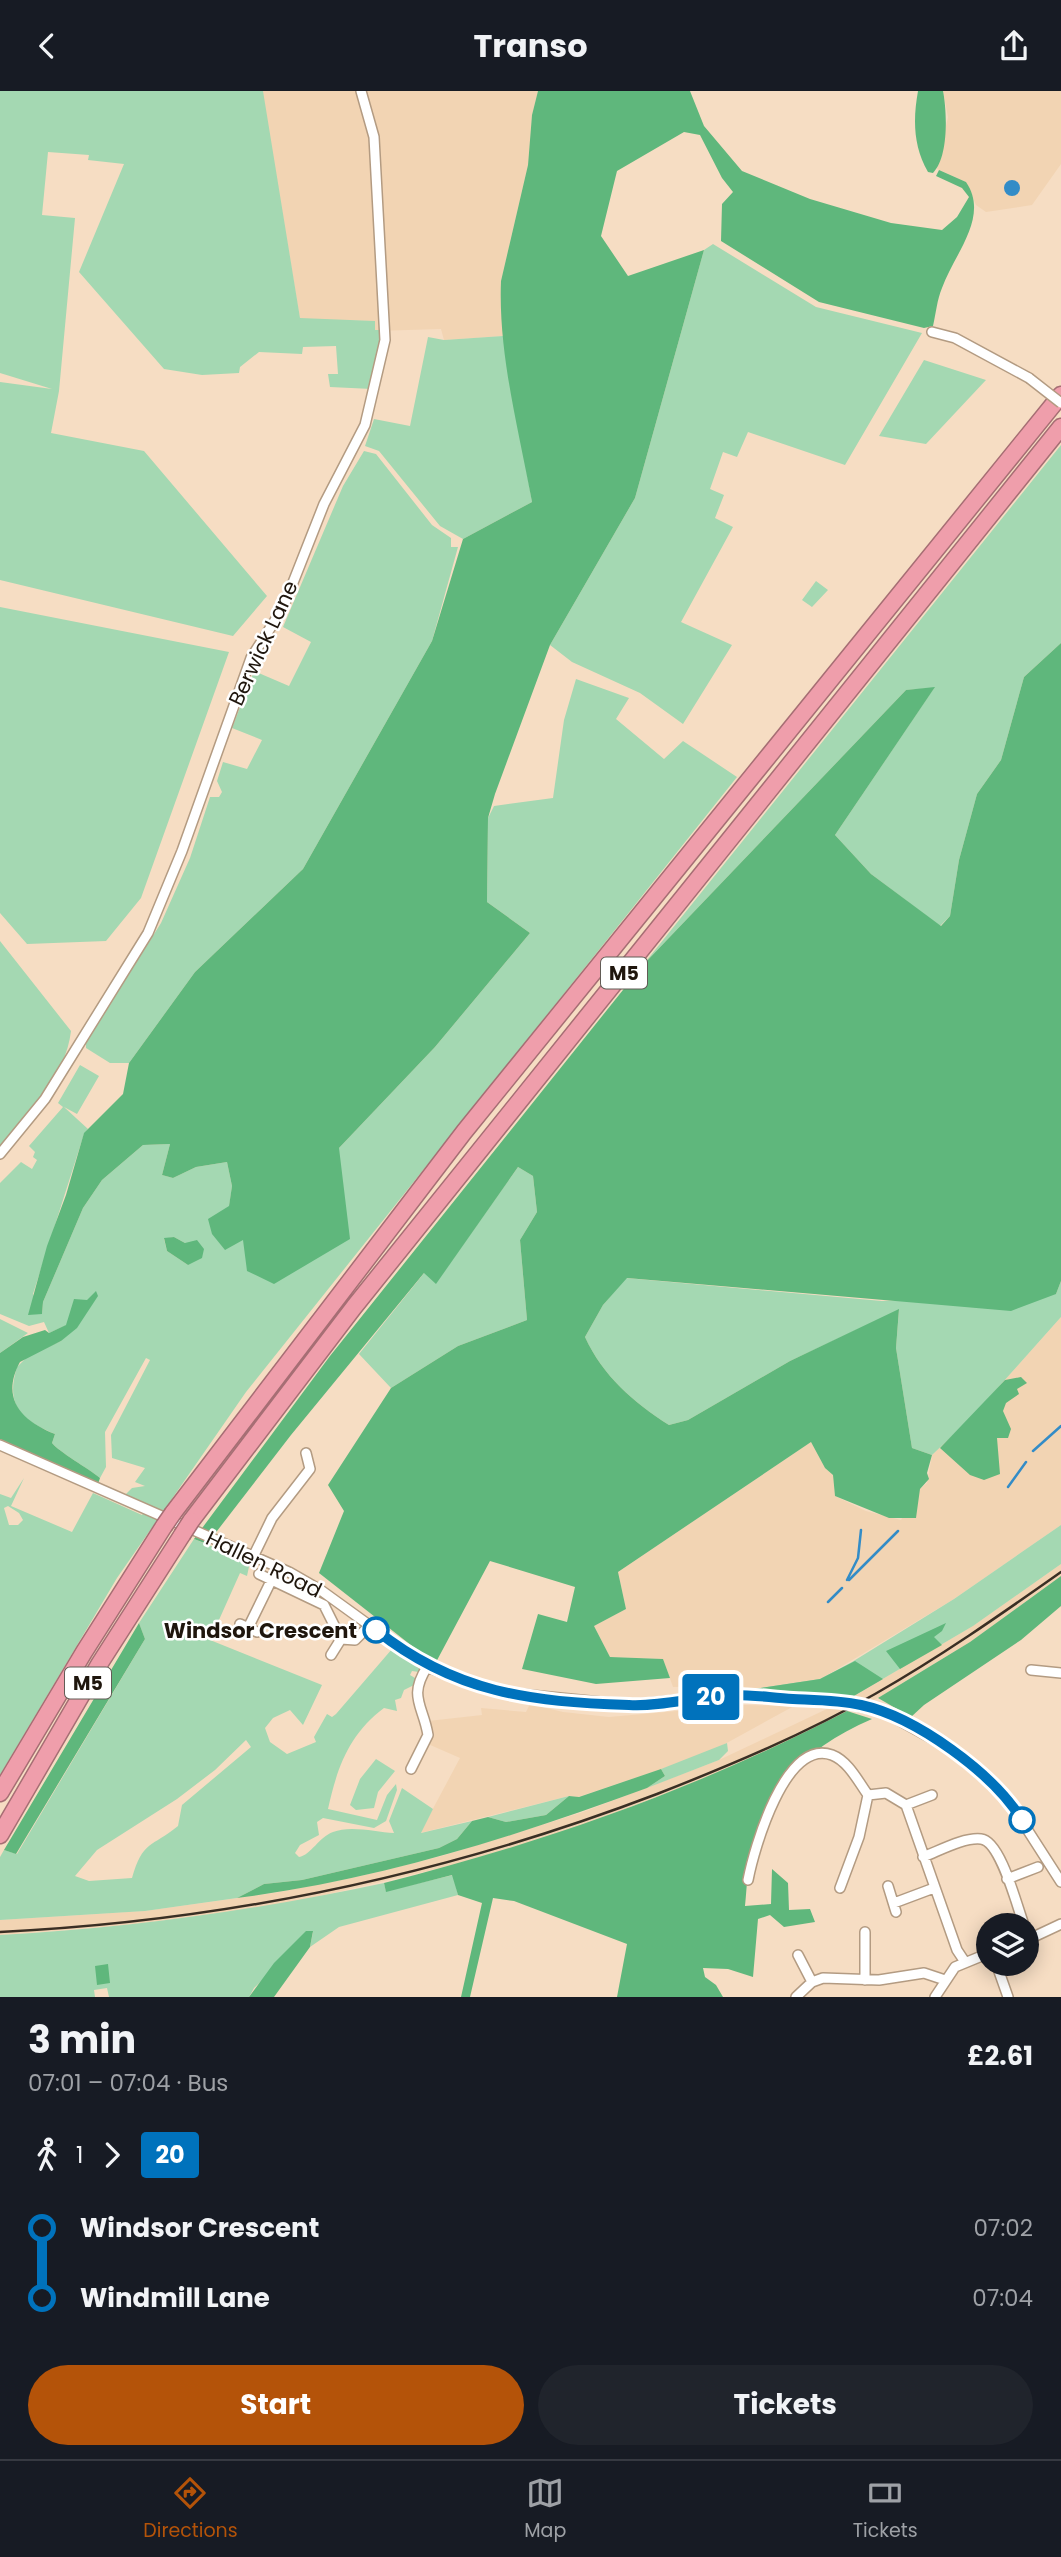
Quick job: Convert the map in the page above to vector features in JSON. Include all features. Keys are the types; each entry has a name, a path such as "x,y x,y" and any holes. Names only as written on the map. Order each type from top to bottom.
{"highway":[{"name":"M5","path":"0,1793 83,1652 169,1519 464,1132 1061,395"},
{"name":"M5","path":"0,1835 100,1663 191,1521 354,1307 1061,427"}],"street":[{"name":"Berwick Lane","path":"0,1154 45,1099 148,933 182,851 251,658 283,608 324,505 365,425 385,340 374,137 361,91"},
{"path":"932,332 955,338 1029,379 1061,403"},
{"name":"Hallen Road","path":"0,1445 304,1581 427,1667 469,1683 544,1698 630,1706 728,1695 839,1702 884,1712 951,1749 1013,1805 1060,1877"},
{"path":"253,1557 272,1518 310,1469 306,1453"},
{"path":"259,1574 324,1605 341,1639"},
{"path":"248,1628 272,1579"},
{"path":"341,1639 355,1640 370,1625"},
{"path":"330,1657 341,1639"},
{"path":"411,1769 428,1735 419,1710 417,1691 427,1667"},
{"path":"1031,1670 1061,1673"},
{"path":"748,1880 775,1797 795,1767 817,1755 833,1755 846,1764 868,1795 859,1837 840,1888"},
{"path":"868,1795 886,1793 906,1805 934,1888 964,1962"},
{"path":"906,1805 932,1795"},
{"path":"923,1857 976,1839 985,1840 996,1848 1020,1913"},
{"path":"1007,1879 1031,1866"},
{"path":"888,1886 895,1907 934,1888"},
{"path":"1039,1933 1061,1924"},
{"path":"865,1932 865,1980"},
{"path":"799,1955 812,1982"},
{"path":"935,1997 945,1980 964,1962 976,1958"},
{"path":"796,1997 812,1982 831,1977 865,1980 924,1973 945,1980"},
{"path":"1001,1976 1008,1997"}],"shaded area":[{"path":"262,91 538,91 532,115 528,165 501,281 503,336 444,340 441,329 375,331 374,321 300,319"},
{"path":"943,91 1061,91 1061,164 1032,205 986,212 976,205 966,182 937,169 948,117"},
{"path":"1061,1317 1061,1525 954,1599 819,1680 747,1690 728,1672 703,1686 673,1687 663,1659 610,1657 594,1626 626,1609 618,1572 811,1442 825,1468 833,1475 835,1496 866,1511 901,1520 920,1489 927,1483 932,1455 969,1420"},
{"path":"1061,1564 1061,1576 970,1642 878,1698 738,1766 573,1829 475,1860 281,1905 128,1925 0,1935 0,1920 145,1911 274,1893 361,1876 442,1856 583,1812 719,1760 852,1697 973,1626"},
{"path":"530,1704 563,1712 609,1717 745,1705 794,1706 714,1750 665,1768 578,1797 569,1796 420,1833 460,1758 428,1744 432,1730 428,1721 482,1715 481,1708 526,1712"}],"green space":[{"path":"0,91 263,91 300,318 375,321 375,330 380,330 380,347 372,389 330,387 328,374 338,374 336,346 303,347 302,354 259,352 240,367 239,373 202,375 164,369 79,272 124,164 88,160 89,155 48,152 42,215 75,218 59,391 51,433 144,451 267,596 233,636 0,580 0,382 52,389 0,373"},
{"path":"538,91 690,91 704,126 742,171 810,199 891,223 942,230 957,217 969,197 962,188 936,176 939,170 966,182 972,195 972,222 942,288 933,326 924,328 819,302 721,241 722,204 733,192 722,178 700,135 684,132 617,171 601,236 628,276 704,250 635,498 550,645 488,818 487,902 530,933 435,1047 339,1148 350,1239 274,1284 247,1271 243,1240 225,1250 212,1234 208,1219 229,1206 232,1186 227,1162 196,1167 173,1178 162,1175 170,1144 143,1145 102,1180 83,1208 43,1302 42,1314 28,1315 47,1246 66,1195 84,1133 123,1094 129,1063 195,972 303,869 432,641 463,539 532,502 506,364 501,281 528,165 532,115"},
{"path":"918,91 943,91 946,122 944,145 942,156 933,173 928,172 917,142 915,112"},
{"path":"713,244 816,307 922,333 845,465 748,432 737,457 723,452 710,489 724,495 715,518 733,527 681,622 732,645 683,724 640,693 572,662 550,645 635,498 704,250"},
{"path":"503,336 532,502 463,539 440,526 379,451 365,446 374,419 410,426 428,337 444,340"},
{"path":"924,360 986,380 926,444 879,436"},
{"path":"1061,445 1061,643 1024,677 1001,760 977,794 959,860 950,916 940,926 871,874 835,835 934,688 906,690 643,965"},
{"path":"364,451 376,454 432,525 451,538 451,547 458,547 432,641 303,869 195,972 129,1063 110,1063 86,1048 86,1042 161,923 190,858 210,797 219,797 222,792 217,781 223,762 247,769 262,740 232,728 254,671 289,686 311,642 283,627 343,486"},
{"path":"816,581 828,590 812,607 802,600"},
{"path":"0,607 229,652 141,898 106,941 27,944 0,913"},
{"path":"1061,643 1061,1281 1056,1294 1011,1311 627,1278 603,1305 585,1337 601,1364 620,1387 669,1425 688,1420 790,1361 899,1309 896,1348 912,1448 932,1455 927,1473 929,1479 920,1489 916,1518 889,1518 835,1496 833,1475 825,1468 811,1442 618,1572 626,1609 594,1626 610,1657 663,1659 670,1678 596,1684 522,1669 538,1614 567,1622 575,1587 490,1561 435,1664 319,1573 344,1511 328,1485 391,1388 458,1346 527,1320 520,1240 537,1212 533,1176 518,1167 436,1284 424,1273 291,1435 207,1544 194,1539 330,1356 643,965 906,690 935,687 835,835 871,874 941,926 950,916 959,860 977,794 1001,760 1024,677"},
{"path":"576,679 629,698 616,719 664,759 683,741 737,777 246,1392 117,1578 0,1775 0,1494 11,1498 24,1478 11,1506 72,1532 93,1493 142,1515 148,1505 124,1496 132,1488 145,1486 135,1482 145,1468 112,1458 111,1435 150,1360 146,1358 105,1432 106,1467 100,1478 56,1447 52,1443 55,1434 25,1417 13,1392 17,1367 28,1356 61,1341 67,1325 49,1333 44,1322 29,1326 0,1314 0,1183 21,1162 32,1169 37,1160 33,1157 35,1152 29,1146 63,1107 58,1103 80,1065 99,1076 77,1114 64,1107 88,1129 84,1134 33,1294 42,1314 43,1302 83,1208 102,1180 143,1145 170,1144 162,1175 173,1178 196,1167 227,1162 232,1186 229,1207 339,1148 435,1047 530,933 487,902 488,818 494,806 553,798 564,720","holes":["174,1237 185,1243 188,1265 167,1251 164,1239","8,1506 19,1513 23,1520 18,1525 9,1525 4,1508"]},
{"path":"0,941 71,1031 68,1048 54,1079 0,1148"},
{"path":"518,1167 533,1176 537,1212 520,1240 527,1320 458,1346 391,1388 359,1354 425,1272 436,1283"},
{"path":"174,1237 185,1243 197,1240 204,1249 202,1258 188,1265 167,1251 164,1238"},
{"path":"626,1278 882,1301 1056,1294 1061,1281 1061,1317 969,1420 932,1455 912,1448 896,1348 899,1310 790,1361 688,1420 669,1425 620,1387 601,1364 585,1337 603,1305"},
{"path":"96,1291 98,1296 77,1328 61,1341 20,1362 12,1387 14,1398 24,1415 55,1434 52,1443 100,1478 98,1484 0,1439 0,1353 23,1337 45,1330 49,1333 66,1325 74,1299 87,1300"},
{"path":"0,1319 28,1333 0,1353"},
{"path":"1021,1377 1027,1383 1017,1389 1019,1394 1006,1403 1003,1411 1011,1429 1008,1438 997,1438 1000,1474 984,1480 970,1475 940,1448 1005,1380"},
{"path":"1061,1525 1061,1564 973,1626 852,1697 747,1690 820,1679 954,1599"},
{"path":"194,1539 250,1562 247,1576 240,1573 210,1640 322,1685 303,1725 290,1710 273,1718 265,1728 270,1742 287,1754 316,1742 314,1737 327,1714 332,1717 336,1714 392,1649 420,1668 419,1672 412,1671 410,1675 415,1678 414,1685 404,1690 401,1698 395,1700 397,1711 384,1708 353,1741 340,1766 328,1809 377,1820 387,1795 396,1784 397,1790 386,1821 374,1828 323,1818 317,1822 319,1835 300,1845 295,1853 299,1857 328,1834 340,1830 394,1833 389,1821 402,1788 433,1809 421,1833 472,1821 457,1839 439,1848 302,1880 264,1884 237,1898 145,1911 0,1920 0,1857 4,1850 17,1854 145,1639 139,1623","holes":["246,1740 251,1747 182,1805 178,1826 144,1851 132,1878 89,1881 75,1876 97,1850 177,1799 215,1770"]},
{"path":"1061,1576 1061,1606 1021,1640 924,1705 911,1717 878,1698 970,1642"},
{"path":"139,1623 145,1639 16,1854 4,1850"},
{"path":"946,1623 942,1631 934,1637 942,1645 900,1669 886,1651"},
{"path":"855,1661 883,1679 852,1697 747,1690 820,1679"},
{"path":"712,1676 720,1683 717,1691 694,1694 689,1689 695,1678"},
{"path":"847,1711 872,1719 829,1742 795,1770 769,1806 749,1864 745,1906 771,1904 772,1869 788,1883 789,1910 810,1909 815,1922 784,1927 770,1915 758,1919 753,1977 728,1969 703,1968 705,1977 716,1985 723,1997 617,1997 627,1944 514,1901 493,1898 470,1997 461,1997 482,1903 458,1895 452,1875 386,1892 384,1883 504,1850 621,1811 735,1765"},
{"path":"727,1743 728,1751 719,1760 647,1788 665,1776 661,1769"},
{"path":"376,1759 395,1771 378,1792 374,1808 356,1810 350,1805 360,1779"},
{"path":"661,1769 665,1776 647,1788 496,1840 342,1880 237,1898 264,1884 302,1880 439,1848 457,1839 472,1821 488,1817 506,1822 546,1815 569,1796 579,1797"},
{"path":"569,1796 546,1815 506,1822 488,1817"},
{"path":"453,1875 458,1895 339,1927 310,1947 313,1932 254,1988 249,1997 109,1997 107,1988 94,1990 95,1997 0,1997 0,1935 193,1917 384,1883 386,1891"},
{"path":"306,1931 313,1931 310,1947 274,1997 249,1997 274,1963"},
{"path":"108,1964 110,1983 97,1985 95,1966"}],"water":[{"path":"1009,180 1015,180 1020,188 1018,194 1009,196 1004,191 1004,185"}],"waterway":[{"path":"1033,1451 1061,1426"},
{"path":"1008,1487 1026,1462"},
{"path":"847,1580 858,1558 861,1530"},
{"path":"849,1580 898,1531"},
{"path":"828,1602 842,1588"}],"railway":[{"path":"0,1932 85,1926 252,1905 416,1870 577,1823 740,1760 849,1709 946,1650 1061,1572"}],"bus line":[{"name":"20","path":"376,1630 427,1667 469,1683 522,1696 630,1706 728,1695 862,1705 884,1712 951,1749 1007,1798 1022,1820"}],"place":[{"name":"Windsor Crescent","path":"376,1630"}]}
